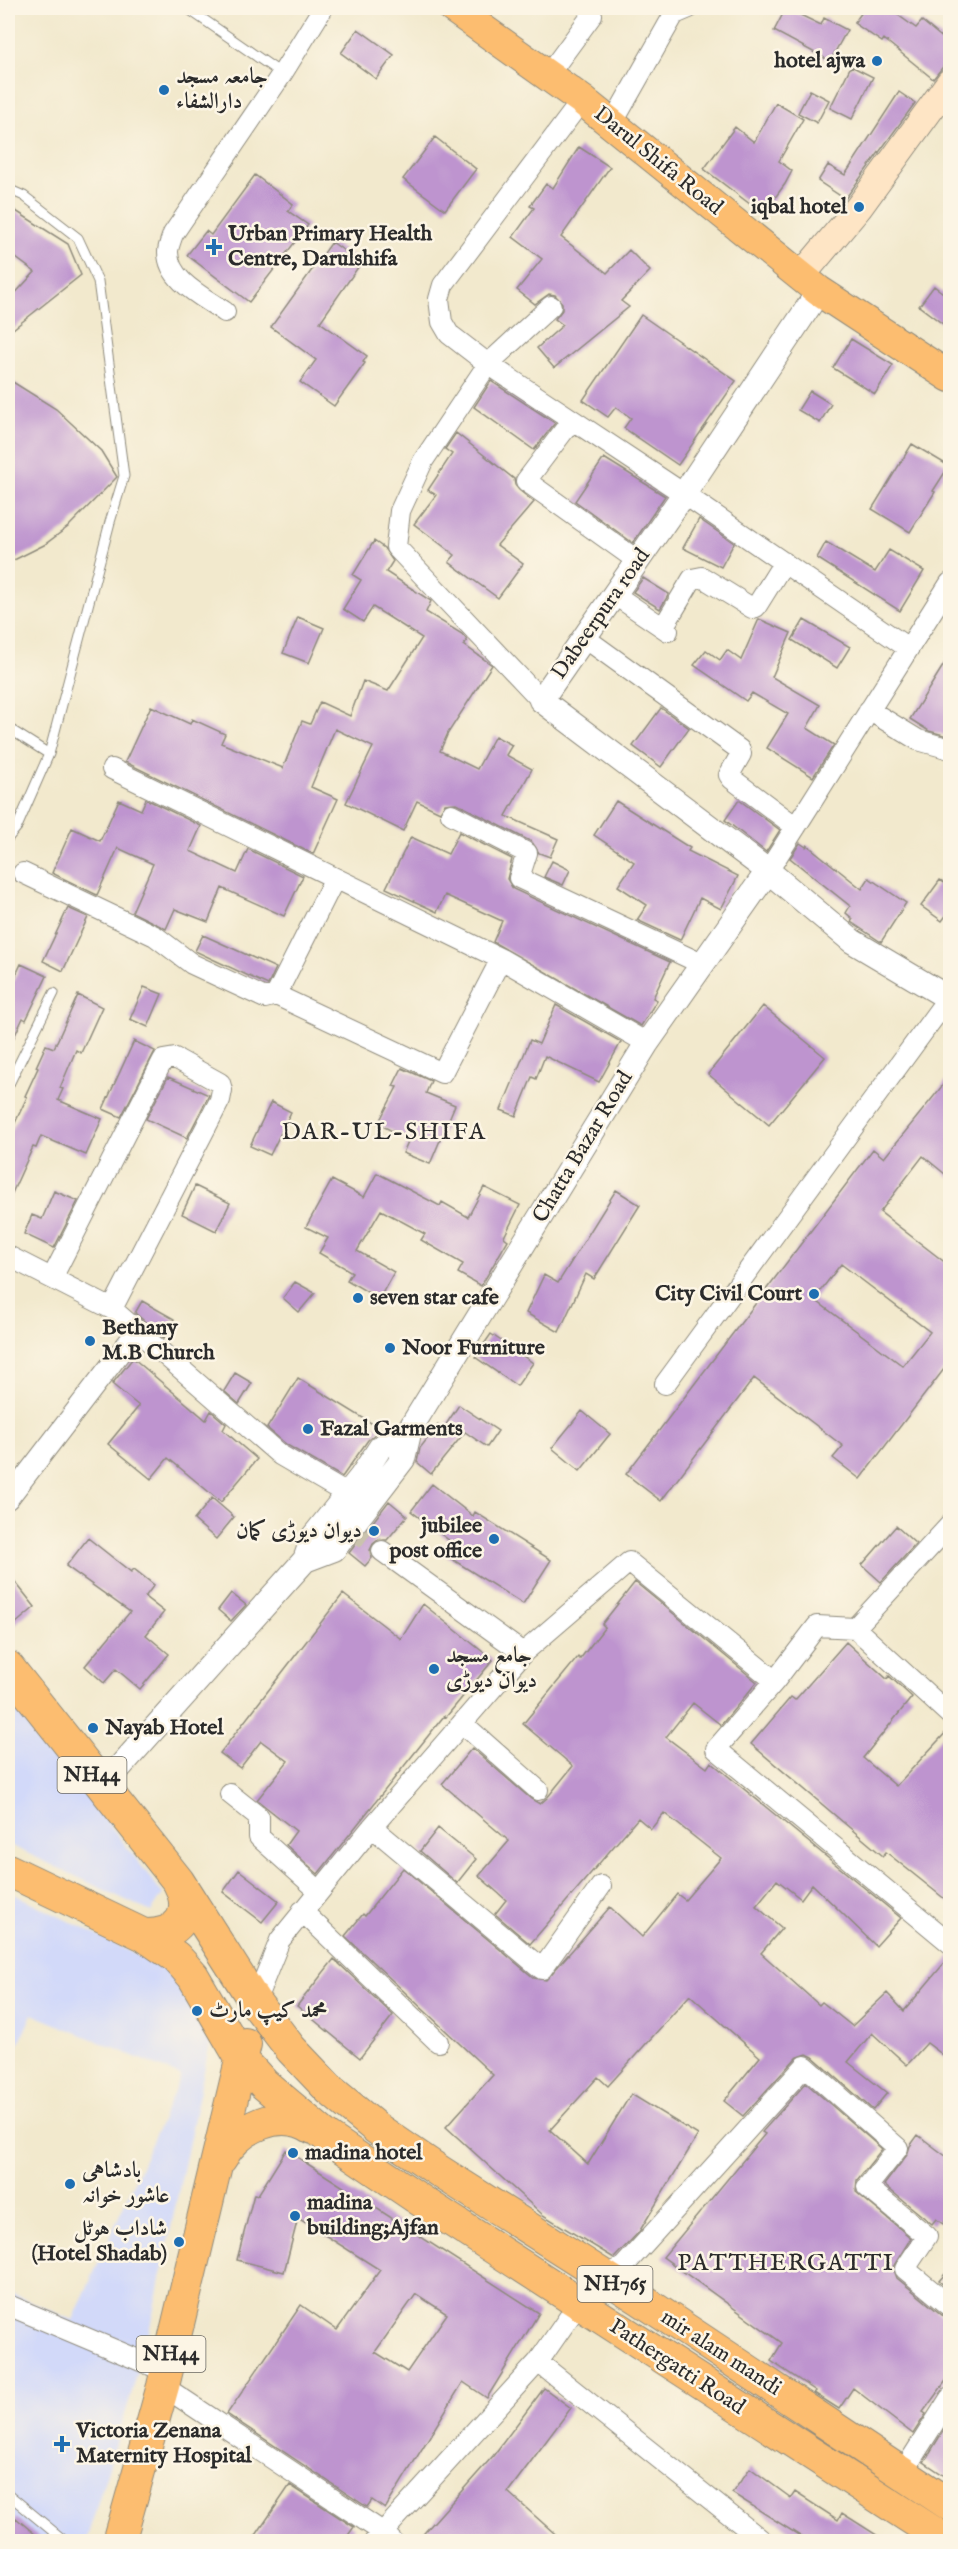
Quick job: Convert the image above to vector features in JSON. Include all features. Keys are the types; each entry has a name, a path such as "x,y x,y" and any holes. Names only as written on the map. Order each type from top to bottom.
{"highway":[{"name":"NH44","path":"8,1667 178,1881 255,2002 165,2379 119,2541"},
{"path":"8,1870 144,1935 176,1957 193,1976 242,2060"},
{"path":"144,1935 160,1935 176,1928 185,1913 186,1896 178,1881"},
{"name":"mir alam mandi","path":"255,2002 291,2049 330,2091 376,2128 439,2172 603,2276 951,2505"},
{"name":"Pathergatti Road","path":"242,2060 264,2084 327,2137 948,2541"},
{"path":"217,2164 228,2145 245,2130 265,2121 287,2120 309,2125 327,2137"}],"main road":[{"name":"Darul Shifa Road","path":"453,8 582,100 819,291 951,377"},
{"path":"819,291 801,276 859,207 951,82"}],"street":[{"path":"225,312 180,280 171,268 168,252 173,234 282,74 323,8"},
{"path":"612,124 672,18 675,14 690,8"},
{"path":"548,75 592,15"},
{"path":"582,100 443,285 440,299 442,322 450,334 488,364 684,494 908,648"},
{"name":"Dabeerpura road","path":"819,291 684,494 541,700 768,871 852,941 949,999"},
{"path":"541,700 396,547 400,512 423,461 488,364 550,306"},
{"path":"572,420 526,481 638,561"},
{"path":"615,595 666,628 692,579 702,577 752,608 756,607 784,562"},
{"path":"768,871 951,583"},
{"path":"585,638 740,750 741,754 729,775 796,827"},
{"path":"869,710 918,740 951,749"},
{"path":"112,769 501,959 647,1042"},
{"path":"451,814 527,853 519,878 702,964"},
{"name":"Chatta Bazar Road","path":"305,1560 334,1549 403,1459 410,1429 647,1042 768,871"},
{"path":"23,873 155,936 192,964 265,998 276,995 442,1073 501,959"},
{"path":"276,995 335,878"},
{"path":"664,1384 949,999"},
{"path":"52,1278 163,1060 175,1058 220,1083 222,1090 220,1100 112,1310"},
{"path":"8,1256 112,1310 280,1455 347,1494"},
{"path":"8,1499 136,1332"},
{"name":"Chatta Bazar Road","path":"102,1787 305,1560 313,1537 381,1448 410,1429"},
{"path":"855,1628 951,1525"},
{"path":"382,1551 523,1653"},
{"path":"255,2002 280,1940 372,1827 523,1653 629,1562 775,1681"},
{"path":"950,1943 716,1749 775,1681 817,1626 855,1628 951,1715"},
{"path":"462,1723 538,1790"},
{"path":"230,1794 259,1817 259,1837 319,1891"},
{"path":"372,1827 542,1969 602,1886"},
{"path":"302,1911 438,2042"},
{"path":"603,2276 624,2267 805,2066 898,2148 867,2187 927,2236 905,2269 951,2306"},
{"path":"8,2305 165,2379 384,2538 538,2362 579,2303"},
{"path":"538,2362 764,2541"},
{"path":"903,2472 951,2398"}],"lane":[{"path":"187,8 282,74"},
{"path":"8,189 24,195 78,238 98,281 124,476 49,754 17,827 8,838"},
{"path":"8,728 49,754"},
{"path":"8,1086 54,993"},
{"path":"8,2494 66,2541"}],"shaded area":[{"path":"8,1693 163,1894 151,1912 8,1844"},
{"path":"8,1891 197,1985 213,2028 146,2346 86,2541 8,2541 8,2292 73,2320 181,2076 32,2014 8,2069"}],"building":[{"path":"786,8 821,25 824,18 847,30 830,61 774,31"},
{"path":"865,8 888,8 916,28 922,21 951,45 951,57 933,79 884,39 882,42 854,23"},
{"path":"358,29 394,55 376,79 341,53"},
{"path":"851,66 873,77 852,119 830,108"},
{"path":"810,90 829,100 817,123 798,113"},
{"path":"899,92 915,103 845,199 818,181 828,165 845,175"},
{"path":"776,103 803,119 779,161 792,171 763,214 704,169 735,127 754,142"},
{"path":"435,137 476,169 445,210 403,179"},
{"path":"579,147 610,167 561,237 607,273 629,250 650,271 621,301 629,307 554,368 537,348 563,325 555,319 562,310 562,303 555,295 549,294 535,304 517,290 542,259 513,237 534,208 530,206 546,184 553,188"},
{"path":"255,175 293,204 288,211 308,225 249,302 187,255 206,231 211,235"},
{"path":"8,206 68,244 81,275 8,333 8,301 35,272 8,252"},
{"path":"332,242 361,263 320,322 367,356 363,362 365,363 334,406 300,382 316,360 271,327"},
{"path":"934,286 951,299 951,330 919,306"},
{"path":"641,315 736,381 678,465 624,428 631,418 616,407 608,417 583,400"},
{"path":"851,339 893,365 875,394 833,368"},
{"path":"8,379 56,409 101,451 117,477 68,527 44,545 8,563"},
{"path":"491,381 555,423 534,450 474,407"},
{"path":"810,391 831,404 820,423 798,410"},
{"path":"456,433 514,479 519,490 534,502 497,545 523,564 498,598 449,562 455,555 414,524 436,495 428,490 452,454 445,449"},
{"path":"912,444 949,466 910,532 872,509"},
{"path":"604,458 665,496 633,543 575,501"},
{"path":"699,519 734,543 721,567 683,548"},
{"path":"374,541 384,548 393,561 386,572 431,601 426,612 462,634 467,640 464,645 492,665 448,733 440,751 477,769 495,736 512,745 506,755 532,769 506,816 558,839 550,857 539,853 532,842 456,803 445,804 440,812 417,801 403,831 346,803 373,747 335,729 311,787 338,799 313,854 125,762 151,706 190,724 192,719 225,734 221,743 283,768 302,721 310,724 320,702 350,716 363,681 388,691 422,638 373,607 363,622 343,609 361,580 353,575"},
{"path":"826,542 875,572 889,550 924,571 900,611 817,558"},
{"path":"643,578 669,594 660,609 633,592"},
{"path":"298,617 324,628 309,663 283,653"},
{"path":"759,619 791,633 772,677 820,705 807,728 834,745 813,777 767,748 788,714 752,693 746,701 694,665 706,650 720,660 727,650 741,660"},
{"path":"804,620 850,647 837,668 792,640"},
{"path":"951,653 951,737 929,731 910,719"},
{"path":"661,708 689,728 661,767 633,746"},
{"path":"146,799 201,826 190,851 237,873 248,849 303,876 284,916 222,888 208,922 175,909 166,929 132,912 153,864 118,848 97,895 52,873 72,828 100,841 119,800 141,810"},
{"path":"739,800 780,830 766,852 725,820"},
{"path":"616,801 690,848 688,851 738,876 721,909 700,898 680,940 637,920 647,905 618,886 634,862 594,835"},
{"path":"459,832 512,859 507,879 513,889 670,962 653,998 657,1000 641,1026 493,942 502,921 445,895 437,912 386,888 411,837 448,854"},
{"path":"800,843 806,847 807,845 862,889 869,878 906,903 881,942 851,922 853,919 846,913 850,906 790,858"},
{"path":"552,861 570,870 563,885 544,877"},
{"path":"940,880 951,887 951,909 942,921 921,906"},
{"path":"68,908 88,917 63,971 43,961"},
{"path":"203,935 276,968 268,985 195,951"},
{"path":"21,964 47,976 26,1020 23,1018 8,1050 8,992"},
{"path":"144,987 162,994 148,1027 130,1019"},
{"path":"78,995 102,1007 81,1053 76,1050 60,1088 63,1089 58,1100 102,1119 86,1155 41,1136 36,1148 33,1147 8,1202 8,1138 27,1097 25,1096 46,1045 54,1048"},
{"path":"556,1005 621,1042 599,1082 545,1056 536,1079 532,1077 516,1116 501,1110 530,1040 539,1044"},
{"path":"763,1006 825,1057 769,1125 708,1074"},
{"path":"134,1041 155,1051 121,1117 103,1109"},
{"path":"402,1068 431,1081 426,1093 455,1105 430,1164 403,1153 409,1139 378,1124 397,1087 393,1086"},
{"path":"951,1075 951,1179 923,1156 880,1212 951,1267 951,1360 860,1479 833,1458 843,1446 754,1378 661,1501 626,1474 873,1149 884,1158","holes":["841,1264 930,1332 903,1366 814,1299"]},
{"path":"168,1077 209,1095 187,1138 146,1119"},
{"path":"271,1102 291,1112 270,1155 250,1146"},
{"path":"377,1173 440,1206 442,1202 468,1217 484,1187 520,1205 504,1237 508,1240 481,1286 458,1273 463,1264 421,1240 425,1234 381,1210 357,1251 394,1272 379,1299 347,1280 352,1272 319,1253 328,1238 306,1227 332,1180 364,1197"},
{"path":"195,1186 230,1203 216,1231 182,1214"},
{"path":"616,1190 640,1205 594,1279 586,1274 559,1332 526,1313 544,1275 558,1283"},
{"path":"54,1191 78,1201 54,1248 24,1234 32,1215 42,1219"},
{"path":"295,1282 315,1293 299,1312 283,1298"},
{"path":"142,1301 174,1319 164,1338 135,1313"},
{"path":"491,1334 533,1363 517,1386 475,1357"},
{"path":"133,1358 206,1420 211,1411 226,1424 223,1430 257,1459 221,1502 168,1458 151,1479 108,1444 139,1406 112,1384"},
{"path":"235,1373 252,1383 239,1404 224,1391"},
{"path":"298,1378 381,1429 368,1440 342,1477 287,1445 267,1428"},
{"path":"459,1405 498,1431 487,1447 465,1432 431,1474 417,1462 420,1448 438,1425 443,1429"},
{"path":"582,1411 610,1434 580,1471 552,1448"},
{"path":"432,1484 473,1516 475,1512 551,1560 523,1604 447,1556 455,1545 411,1511"},
{"path":"212,1498 234,1517 216,1539 194,1520"},
{"name":"دیوان دیوڑی کمان","path":"389,1501 407,1516 387,1540 378,1540 373,1544 370,1550 372,1558 365,1566 349,1553"},
{"path":"896,1526 916,1544 881,1582 862,1565"},
{"path":"88,1538 131,1572 134,1569 154,1585 145,1597 164,1612 146,1635 169,1654 140,1689 116,1669 104,1683 85,1666 130,1612 66,1566"},
{"path":"8,1573 35,1607 8,1630"},
{"path":"635,1582 757,1682 721,1725 693,1703 666,1737 707,1768 711,1762 901,1918 876,1946 812,1884 801,1899 777,1880 756,1906 782,1928 761,1953 819,2005 822,2002 852,2026 887,1993 904,2011 951,1955 951,2061 927,2043 907,2065 872,2033 848,2062 887,2093 873,2110 807,2054 796,2058 743,2116 724,2101 760,2057 690,1995 608,2086 598,2077 550,2130 588,2164 631,2094 698,2135 639,2232 614,2258 543,2215 446,2127 493,2075 345,1936 363,1914 365,1916 403,1868 534,1978 546,1980 610,1907 642,1937 677,1894 685,1900 721,1858 664,1813 651,1829 638,1818 530,1944 495,1914 506,1900 479,1876 509,1841 442,1784 472,1748 531,1799 540,1804 547,1798 573,1766 523,1724 578,1657 580,1659 605,1627 602,1624"},
{"path":"231,1593 246,1605 231,1621 218,1610"},
{"path":"343,1594 401,1639 423,1604 493,1660 446,1717 444,1716 318,1874 286,1845 296,1831 257,1800 288,1761 261,1741 240,1768 220,1753"},
{"path":"846,1642 887,1679 889,1676 912,1697 863,1758 896,1786 951,1727 951,1904 886,1852 883,1856 751,1744 791,1697 795,1700"},
{"path":"438,1828 476,1859 457,1883 420,1851"},
{"path":"239,1870 279,1901 262,1922 223,1892"},
{"path":"334,1959 393,2015 360,2058 297,2006"},
{"path":"806,2083 882,2149 857,2180 856,2192 911,2238 893,2267 897,2278 942,2315 951,2318 951,2374 923,2412 926,2414 913,2434 853,2388 839,2409 814,2393 816,2391 771,2361 782,2343 663,2257 765,2134 762,2132"},
{"path":"918,2135 951,2160 951,2213 943,2224 936,2219 932,2224 884,2185 907,2155"},
{"path":"286,2150 539,2313 487,2398 463,2382 385,2509 372,2500 367,2507 227,2414 301,2305 337,2330 380,2270 298,2218 284,2272 237,2260 254,2194 258,2195","holes":["416,2294 447,2314 407,2372 375,2352"]},
{"path":"951,2267 951,2291 939,2281"},
{"path":"544,2388 571,2408 508,2492 563,2541 417,2541 493,2456"},
{"path":"945,2428 951,2431 951,2480 924,2462"},
{"path":"750,2468 791,2498 795,2492 838,2520 842,2513 886,2541 808,2541 732,2493"},
{"path":"290,2485 354,2527 344,2541 252,2541"},
{"path":"16,2518 43,2541 8,2541 8,2528"}],"tunnel":[{"path":"350,1528 382,1551"}],"place":[{"name":"hotel ajwa","path":"877,61"},
{"name":"جامعہ مسجد دارالشفاء","path":"164,90"},
{"name":"iqbal hotel","path":"859,207"},
{"name":"Urban Primary Health Centre, Darulshifa","path":"214,247"},
{"name":"City Civil Court","path":"814,1294"},
{"name":"seven star cafe","path":"358,1298"},
{"name":"Bethany M.B Church","path":"90,1341"},
{"name":"Noor Furniture","path":"390,1348"},
{"name":"Fazal Garments","path":"308,1429"},
{"name":"دیوان دیوڑی کمان","path":"374,1531"},
{"name":"jubilee post office","path":"494,1539"},
{"name":"جامع مسجد دیوان دیوڑی","path":"434,1669"},
{"name":"Nayab Hotel","path":"93,1728"},
{"name":"محمد کیپ مارٹ","path":"197,2011"},
{"name":"madina hotel","path":"293,2153"},
{"name":"بادشاہی عاشور خوانہ","path":"70,2184"},
{"name":"madina building;Ajfan","path":"295,2216"},
{"name":"شاداب ہوٹل (Hotel Shadab)","path":"179,2242"},
{"name":"Victoria Zenana Maternity Hospital","path":"62,2444"}],"district":[{"name":"DAR-UL-SHIFA","path":"384,1132"},
{"name":"PATTHERGATTI","path":"786,2263"}]}
